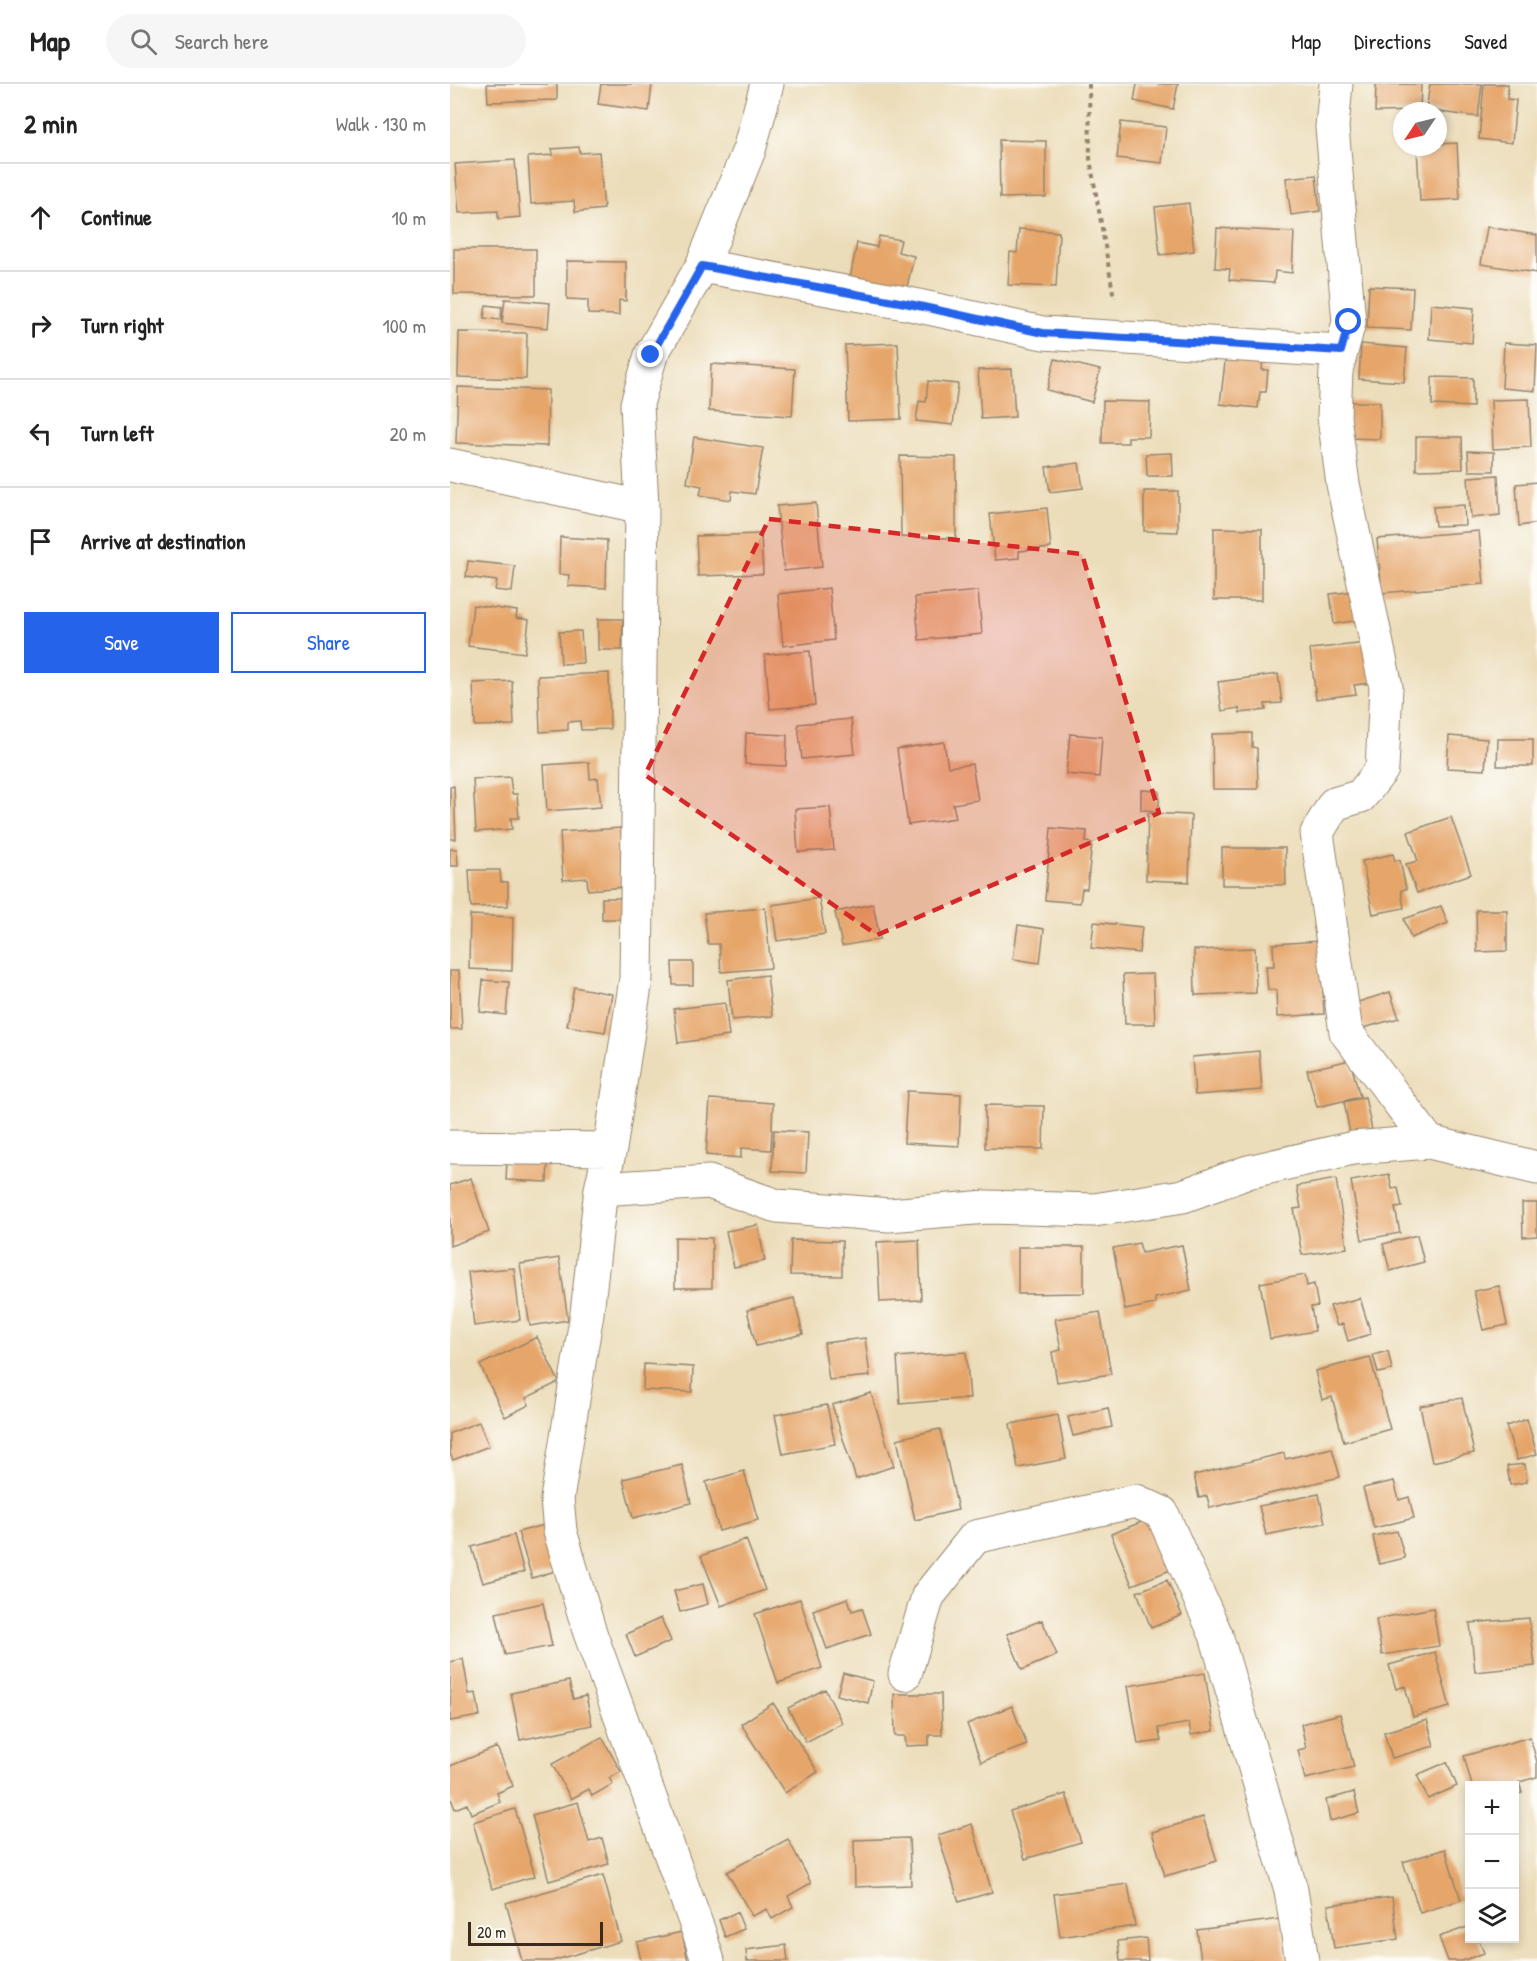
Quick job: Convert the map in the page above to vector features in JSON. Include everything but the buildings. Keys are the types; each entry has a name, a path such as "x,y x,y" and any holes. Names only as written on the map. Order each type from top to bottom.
{"street":[{"path":"708,1961 589,1630 560,1531 558,1499 587,1313 601,1189 610,1149 636,980 642,507 637,404 651,355 702,266 748,150 767,84"},
{"path":"1336,84 1332,127 1349,322 1336,371 1334,417 1343,484 1386,687 1382,769 1361,796 1334,804 1317,833 1346,1032 1428,1142"},
{"path":"702,266 905,303 1043,333 1341,351"},
{"path":"450,465 642,507"},
{"path":"601,1189 709,1182 777,1206 889,1215 987,1207 1094,1210 1183,1196 1248,1172 1353,1148 1428,1142 1537,1168"},
{"path":"450,1147 610,1149"},
{"path":"905,1674 928,1596 975,1537 1136,1501 1162,1513 1216,1635 1291,1890 1302,1961"}],"path":[{"path":"1089,84 1090,159 1121,338"}],"highlighted area":[{"path":"769,519 1082,554 1159,813 877,935 645,775"}],"route":[{"path":"651,355 702,266 905,303 1043,333 1341,351 1349,322"}]}
